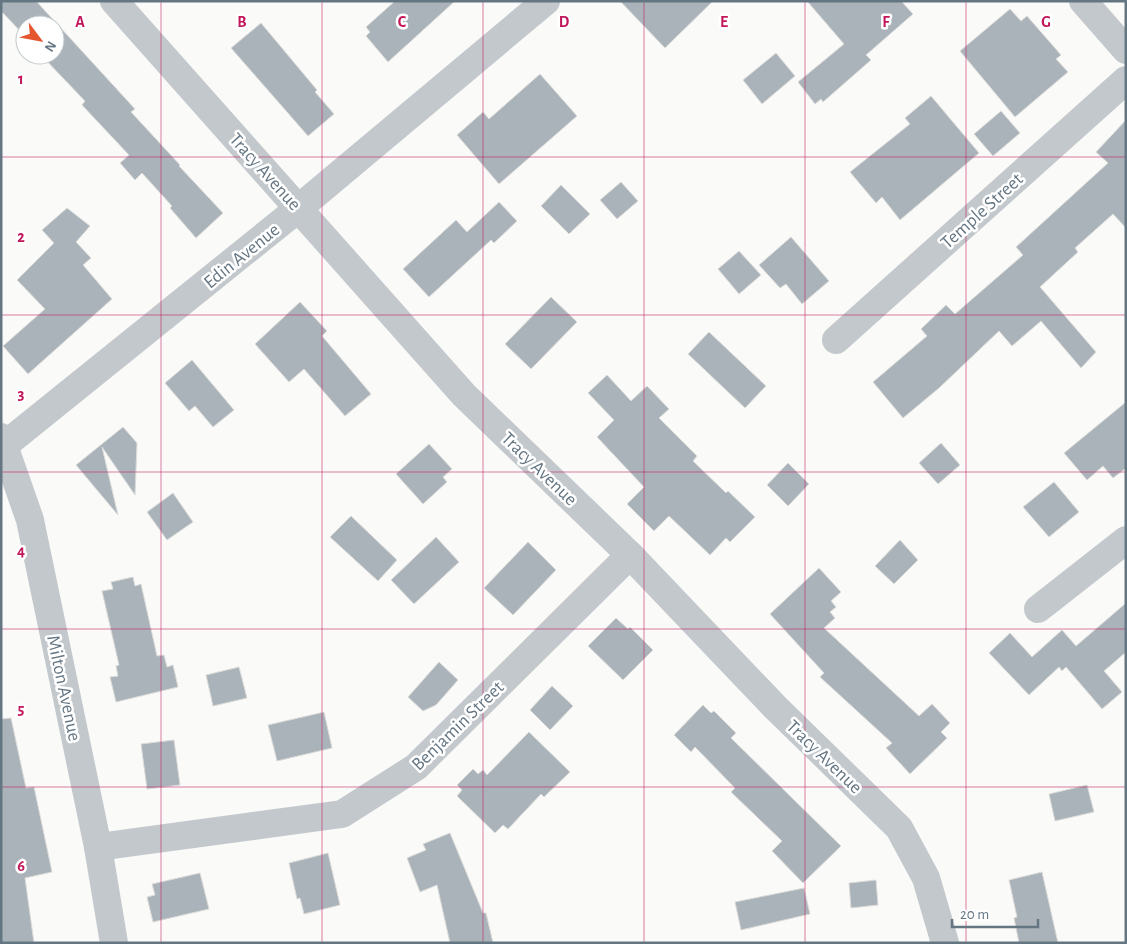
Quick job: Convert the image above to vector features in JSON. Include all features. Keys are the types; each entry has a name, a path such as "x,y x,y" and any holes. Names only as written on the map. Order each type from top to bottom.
{"street":[{"name":"Tracy Avenue","path":"114,1 464,395 630,555 775,707 899,828 926,878 945,943"},
{"name":"Edin Avenue","path":"3,444 299,208 546,1"},
{"path":"1083,1 1126,50"},
{"name":"Temple Street","path":"836,340 1126,80"},
{"name":"Milton Avenue","path":"3,444 30,520 98,847 114,943"},
{"path":"1038,608 1126,540"},
{"name":"Benjamin Street","path":"98,847 342,814 416,767 630,555"}],"building":[{"path":"1,1 36,1 49,15 15,15 15,26 1,11"},
{"path":"395,1 455,1 388,62 366,36 370,32 366,27"},
{"path":"620,1 713,1 665,48"},
{"path":"807,1 901,1 913,14 866,55 871,60 823,102 821,99 815,104 798,82 844,44"},
{"path":"1010,9 1021,21 1027,16 1061,55 1056,59 1068,72 1015,117 960,51"},
{"path":"261,23 317,90 315,92 334,114 308,136 231,48"},
{"path":"65,33 135,109 131,112 223,213 196,238 170,208 172,206 142,173 135,180 120,163 129,155 82,105 85,101 51,65 65,65"},
{"path":"776,53 795,76 762,104 743,80"},
{"path":"540,74 577,116 499,184 457,135 483,112 489,119"},
{"path":"931,96 979,153 900,220 882,197 876,203 850,172 910,124 905,118"},
{"path":"1001,111 1020,133 993,156 974,134"},
{"path":"1126,120 1126,228 1113,214 1075,248 1078,252 1040,287 1096,352 1081,368 1041,321 1012,346 999,331 939,388 903,418 873,382 927,336 921,329 946,305 955,314 1023,255 1016,247 1108,163 1096,152"},
{"path":"621,182 638,201 617,219 600,200"},
{"path":"561,185 590,214 569,234 541,206"},
{"path":"499,202 517,221 494,243 491,240 429,297 403,269 456,220 467,232"},
{"path":"67,208 90,226 76,242 91,258 83,265 112,299 28,374 3,346 45,309 17,280 54,243 42,230"},
{"path":"791,237 829,281 802,304 786,284 780,288 759,265"},
{"path":"739,251 761,275 739,294 718,269"},
{"path":"551,297 577,322 531,369 505,344"},
{"path":"300,302 327,331 322,336 371,394 345,416 304,369 289,382 255,344"},
{"path":"709,332 766,386 745,408 688,354"},
{"path":"192,360 234,410 213,427 195,406 189,411 165,383"},
{"path":"607,375 631,401 647,386 669,409 659,418 697,456 693,461 726,493 728,491 755,517 730,542 726,538 710,555 669,516 654,531 627,504 644,487 597,437 614,420 588,393"},
{"path":"1126,402 1126,468 1113,478 1103,466 1087,480 1064,453"},
{"path":"123,427 137,443 135,495 102,447 118,515 76,465"},
{"path":"941,443 960,465 938,484 919,463"},
{"path":"429,444 452,469 443,477 447,482 423,504 396,474"},
{"path":"788,463 809,484 788,506 767,485"},
{"path":"1054,482 1079,512 1049,537 1023,507"},
{"path":"173,493 193,522 167,540 147,512"},
{"path":"351,516 397,560 378,581 330,537"},
{"path":"436,537 459,562 414,604 391,580"},
{"path":"900,540 918,560 894,584 875,566"},
{"path":"528,542 556,570 513,615 484,588"},
{"path":"819,568 841,592 831,601 836,607 830,612 835,618 824,628 919,716 932,704 950,723 941,732 947,738 910,774 886,748 892,743 820,677 824,673 770,614"},
{"path":"133,577 135,586 141,584 157,656 164,655 167,667 173,665 178,687 116,702 110,677 118,676 116,666 119,665 102,591 113,589 111,582"},
{"path":"1126,603 1126,652 1104,671 1122,692 1102,709 1066,667 1062,671 1059,667 1029,695 989,653 1010,633 1032,657 1062,630 1076,646"},
{"path":"616,618 628,629 630,627 653,650 623,680 588,646"},
{"path":"439,662 458,680 436,705 423,711 408,697"},
{"path":"239,667 247,698 213,706 206,675"},
{"path":"552,686 573,706 550,730 530,710"},
{"path":"703,705 711,713 714,711 736,733 731,738 841,846 803,883 772,851 782,841 731,792 735,788 695,747 691,752 674,735"},
{"path":"324,712 332,748 277,761 268,725"},
{"path":"11,718 26,788 34,787 52,872 25,878 34,943 1,943 1,719"},
{"path":"529,732 570,772 544,797 541,794 508,829 503,825 495,833 457,796 462,790 457,785 473,769 478,774 483,770 487,775"},
{"path":"174,740 180,785 147,789 141,744"},
{"path":"1087,785 1094,812 1055,821 1049,794"},
{"path":"450,833 483,913 486,913 493,943 450,943 437,885 420,892 407,858 426,850 423,844"},
{"path":"328,853 340,905 304,914 300,898 297,899 289,863"},
{"path":"1042,872 1058,943 1019,943 1014,918 1017,917 1009,880"},
{"path":"200,873 209,909 153,922 147,897 155,895 152,884"},
{"path":"876,880 878,905 851,908 849,883"},
{"path":"804,888 810,914 741,930 735,902"}]}
